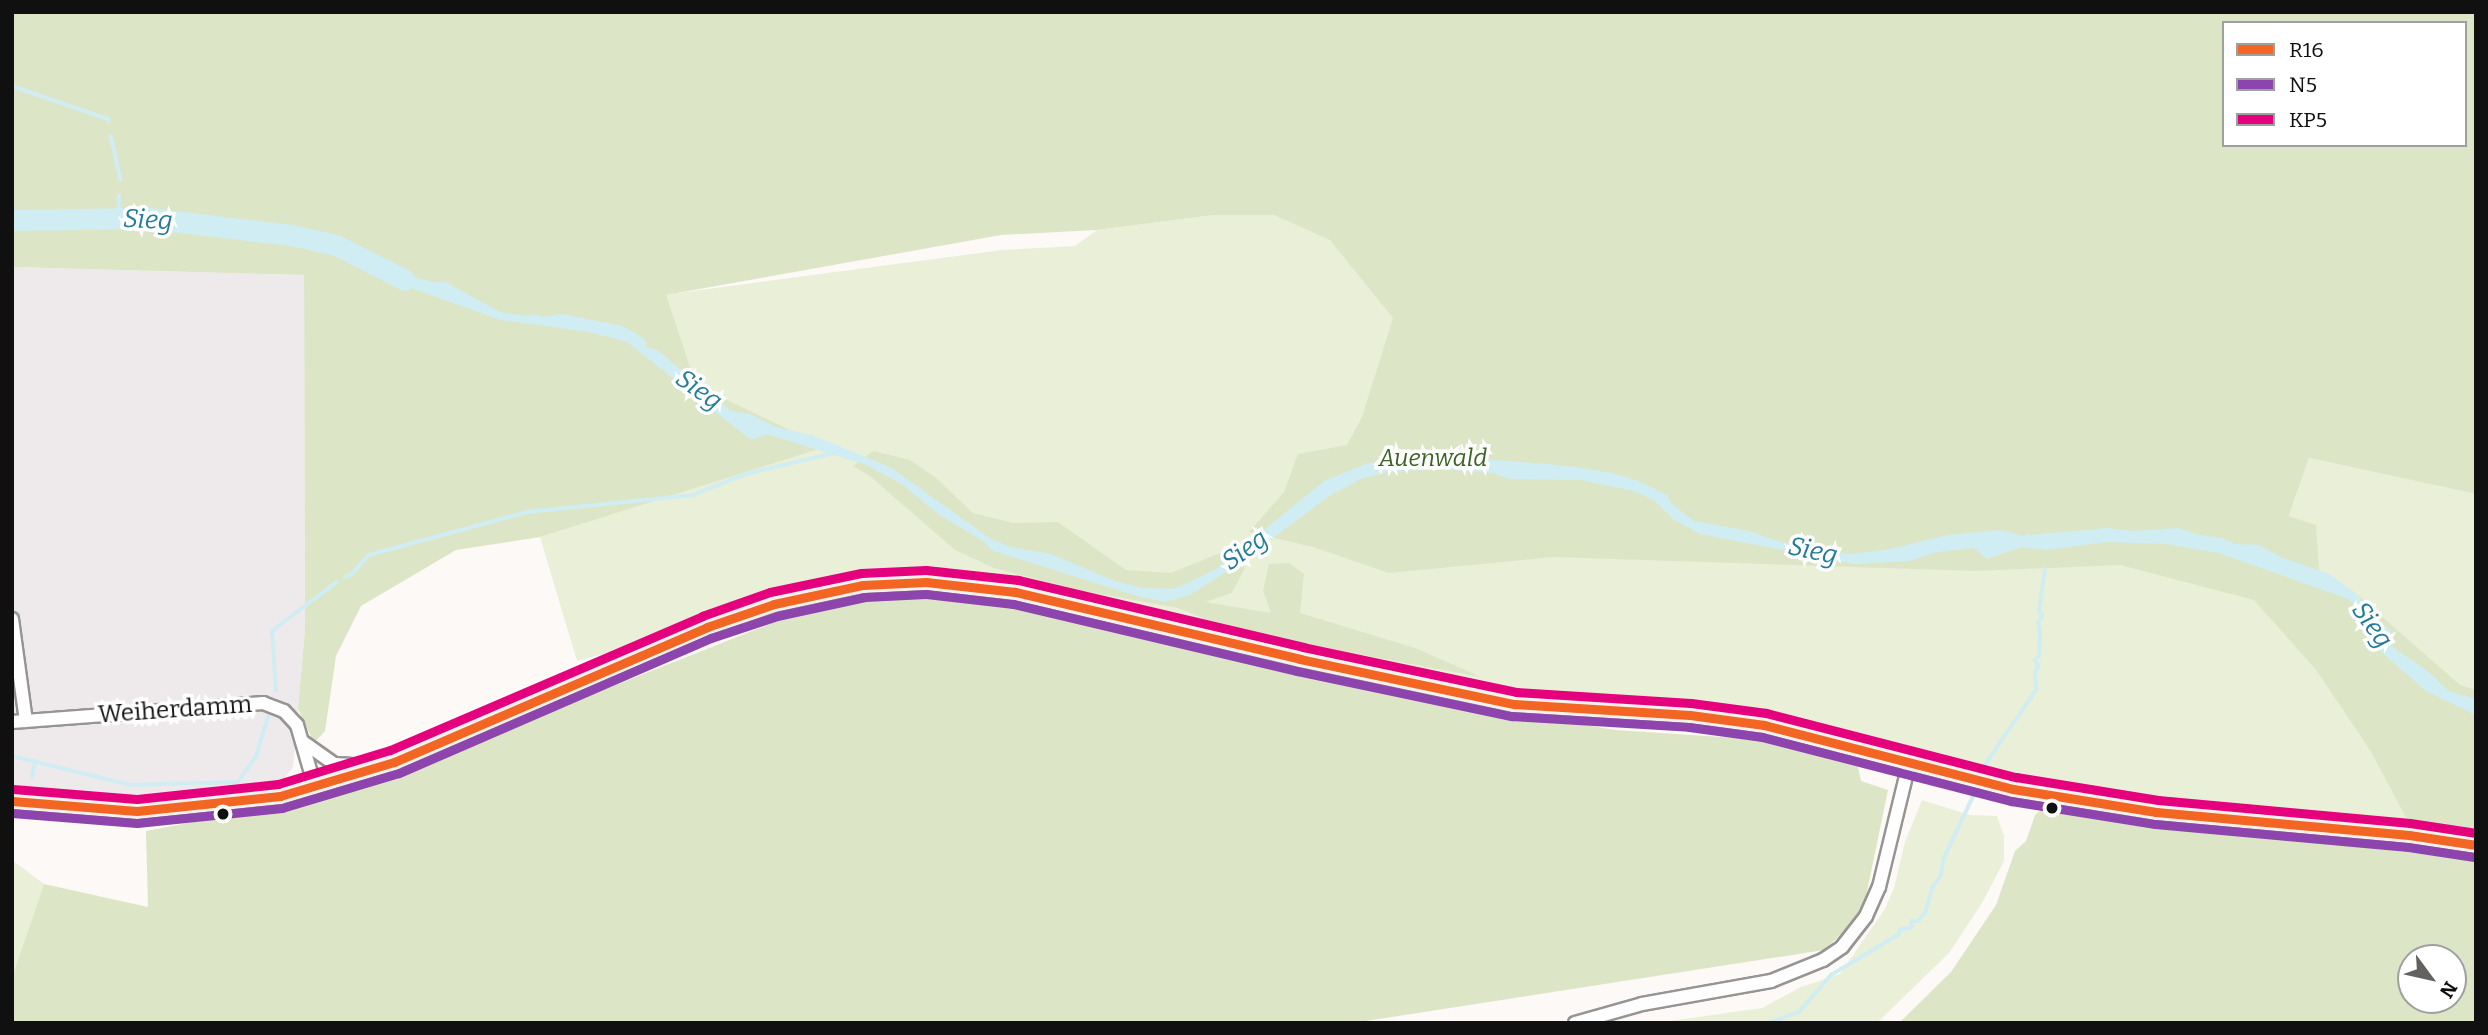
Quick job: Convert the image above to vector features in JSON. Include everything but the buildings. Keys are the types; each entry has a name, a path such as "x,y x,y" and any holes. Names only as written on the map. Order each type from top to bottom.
{"main road":[{"path":"12,801 137,811 255,800 315,787 382,766 740,615 801,596 898,582 955,584 1015,592 1300,659 1514,704 1680,714 1764,725 2013,789 2156,812 2409,835 2476,845"}],"street":[{"path":"12,620 26,721"},
{"name":"Weiherdamm","path":"12,722 263,703 275,706 291,718 303,742 315,787"},
{"name":"Weiherdamm","path":"303,742 334,764 382,766"},
{"path":"1575,1023 1642,1004 1770,981 1823,960 1842,947 1866,916 1879,887 1909,764"}],"shaded area":[{"path":"12,267 304,275 305,629 293,767 281,783 165,800 12,790"}],"green space":[{"path":"12,12 2476,12 2476,494 2309,458 2289,516 2316,525 2319,570 2354,592 2460,685 2476,690 2476,833 2407,819 2370,750 2317,671 2254,600 2120,565 1975,571 1553,557 1389,573 1313,547 1249,532 1284,492 1298,454 1347,445 1362,417 1393,318 1330,240 1274,215 1214,215 1097,230 1001,235 666,295 696,385 825,447 540,537 456,550 361,606 336,656 325,731 314,743 298,709 305,629 304,275 12,267"},
{"name":"Auenwald","path":"12,106 678,293 1002,250 1075,246 1097,230 1214,215 1274,215 2284,513 2317,556 2316,525 2289,517 2309,458 2476,494 2476,833 2415,822 2394,828 2242,813 2115,795 1768,722 1691,710 1497,693 1366,656 1194,624 984,575 816,579 656,640 577,661 540,537 634,506 346,272"},
{"path":"873,451 910,460 936,478 973,513 1013,523 1058,522 1126,570 1171,573 1235,547 1245,568 1232,593 1205,602 1271,613 1263,591 1269,564 1289,563 1304,574 1300,613 1415,648 1481,677 1202,625 1203,618 1178,608 1078,590 994,568 955,550 871,477 853,466"},
{"path":"905,592 981,598 1447,702 1615,730 1752,739 1858,767 1861,781 1888,790 1865,901 1850,926 1824,950 1353,1023 12,1023 12,977 44,884 148,907 146,831 319,798 497,732 830,600"},
{"path":"1922,800 1970,815 1997,816 2004,836 2004,861 1982,903 1949,953 1877,1023 1656,1023 1762,1008 1801,987 1840,974 1885,909 1894,888 1905,842"},
{"path":"2045,806 2476,861 2476,1023 1899,1023 1951,972 1996,905 2015,851 2026,841 2035,815"},
{"path":"12,860 44,884 12,977"}],"water":[{"path":"379,268 433,282 445,282 500,312 525,316 535,314 542,317 562,314 622,326 639,335 646,342 646,347 657,350 731,411 750,414 776,427 812,435 890,467 991,539 1011,547 1051,554 1115,581 1143,588 1174,589 1216,569 1324,481 1368,463 1459,457 1569,466 1612,473 1639,481 1667,495 1671,503 1694,521 1749,531 1781,542 1833,552 1852,554 1890,549 1948,535 2001,530 2024,536 2028,533 2030,535 2108,528 2133,531 2178,528 2222,538 2235,544 2259,545 2281,557 2329,574 2354,592 2376,617 2376,626 2386,626 2391,632 2388,641 2391,646 2426,670 2450,692 2476,699 2476,715 2426,691 2382,653 2364,631 2366,618 2349,599 2218,553 2166,544 2106,542 2047,550 2022,547 1987,559 1974,548 1937,552 1910,561 1854,564 1700,534 1674,520 1655,501 1634,491 1580,480 1509,479 1493,473 1438,469 1387,472 1361,479 1329,496 1237,565 1190,595 1165,602 1137,596 993,551 983,541 941,516 900,483 866,465 767,434 751,440 627,342 589,332 500,320 389,280"}],"waterway":[{"path":"12,86 108,119 109,122"},
{"path":"111,136 121,180"},
{"path":"118,218 119,196"},
{"name":"Sieg","path":"12,220 148,218 291,235 336,245 405,280"},
{"path":"345,577 351,575 369,555 527,512 693,495 746,474 834,453"},
{"path":"1982,777 1985,765 2036,690 2035,673 2038,666 2035,661 2039,656 2038,623 2042,616 2039,611 2045,569"},
{"path":"276,691 272,631 337,582"},
{"path":"12,756 131,785 238,782 256,756 268,717"},
{"path":"32,778 35,761"},
{"path":"1768,1023 1799,1012 1831,975 1898,935 1900,930 1912,927 1912,921 1918,921 1925,913 1932,888 1941,875 1943,860 1979,784"}],"transit line":[{"name":"KP5","path":"13,789 137,799 278,784 390,750 702,616 770,592 861,573 926,570 1018,580 1303,647 1516,692 1691,703 1766,713 2016,777 2158,800 2410,823 2476,833"},
{"name":"R16","path":"12,801 137,811 280,796 394,762 707,627 774,604 863,585 926,582 1015,592 1300,659 1514,704 1690,715 1764,725 2013,789 2156,812 2409,835 2476,845"},
{"name":"N5","path":"12,813 137,823 282,808 399,773 711,638 777,616 865,597 926,594 1013,604 1297,671 1511,716 1689,727 1762,737 2011,801 2155,824 2408,847 2474,857"}]}
